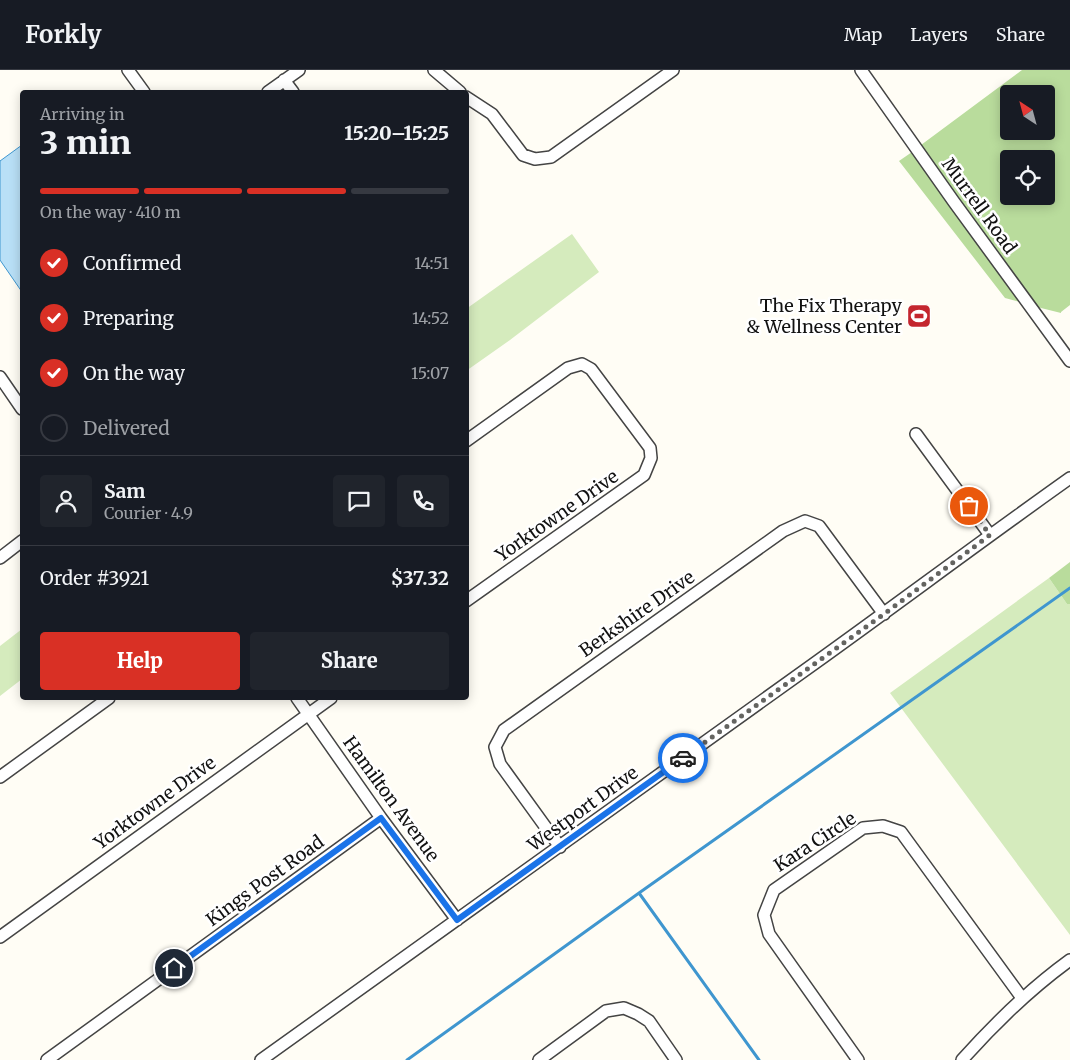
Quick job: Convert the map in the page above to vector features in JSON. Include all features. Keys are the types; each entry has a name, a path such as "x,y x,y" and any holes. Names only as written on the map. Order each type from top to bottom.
{"street":[{"path":"128,70 143,90"},
{"path":"271,90 300,70"},
{"path":"434,70 458,90"},
{"path":"469,99 492,114 524,155 536,159 551,157 673,70"},
{"name":"Murrell Road","path":"861,70 954,202 1069,359"},
{"path":"284,80 292,90"},
{"name":"Yorktowne Drive","path":"469,439 568,368 582,364 591,369 650,448 651,458 644,475 469,600"},
{"path":"0,377 20,406"},
{"path":"916,434 990,535"},
{"name":"Westport Drive","path":"261,1060 884,614 1070,478"},
{"name":"Berkshire Drive","path":"560,847 500,764 495,747 504,730 783,531 805,521 819,526 884,614"},
{"path":"0,558 20,543"},
{"path":"0,777 106,700"},
{"name":"Hamilton Avenue","path":"298,700 381,818 457,920"},
{"name":"Yorktowne Drive","path":"0,937 328,700"},
{"name":"Kings Post Road","path":"47,1060 381,818"},
{"name":"Kara Circle","path":"858,1060 769,934 764,915 774,890 863,828 884,826 901,832 1022,998"},
{"path":"962,1060 998,1020 1052,973 1070,960"},
{"path":"539,1060 606,1011 624,1008 649,1021 676,1060"}],"green space":[{"path":"1022,70 1070,70 1070,305 1061,313 1037,307 921,145 1000,86 1000,140 1055,140 1055,85 1002,85"},
{"path":"912,152 1020,302 1005,298 899,161"},
{"path":"572,234 599,272 469,369 469,307"},
{"path":"1070,562 1070,604 1067,604 1049,578"},
{"path":"1049,578 1067,604 1070,604 1070,935 890,693"},
{"path":"20,631 20,681 0,696 0,646"}],"water":[{"path":"20,146 20,289 0,260 0,161"}],"waterway":[{"path":"407,1060 1070,588"},
{"path":"639,893 759,1060"}],"way so far":[{"path":"683,758 884,614 990,535 969,506"}],"place":[{"name":"The Fix Therapy & Wellness Center","path":"919,316"}],"route":[{"path":"174,968 381,818 457,920 683,758"}]}
